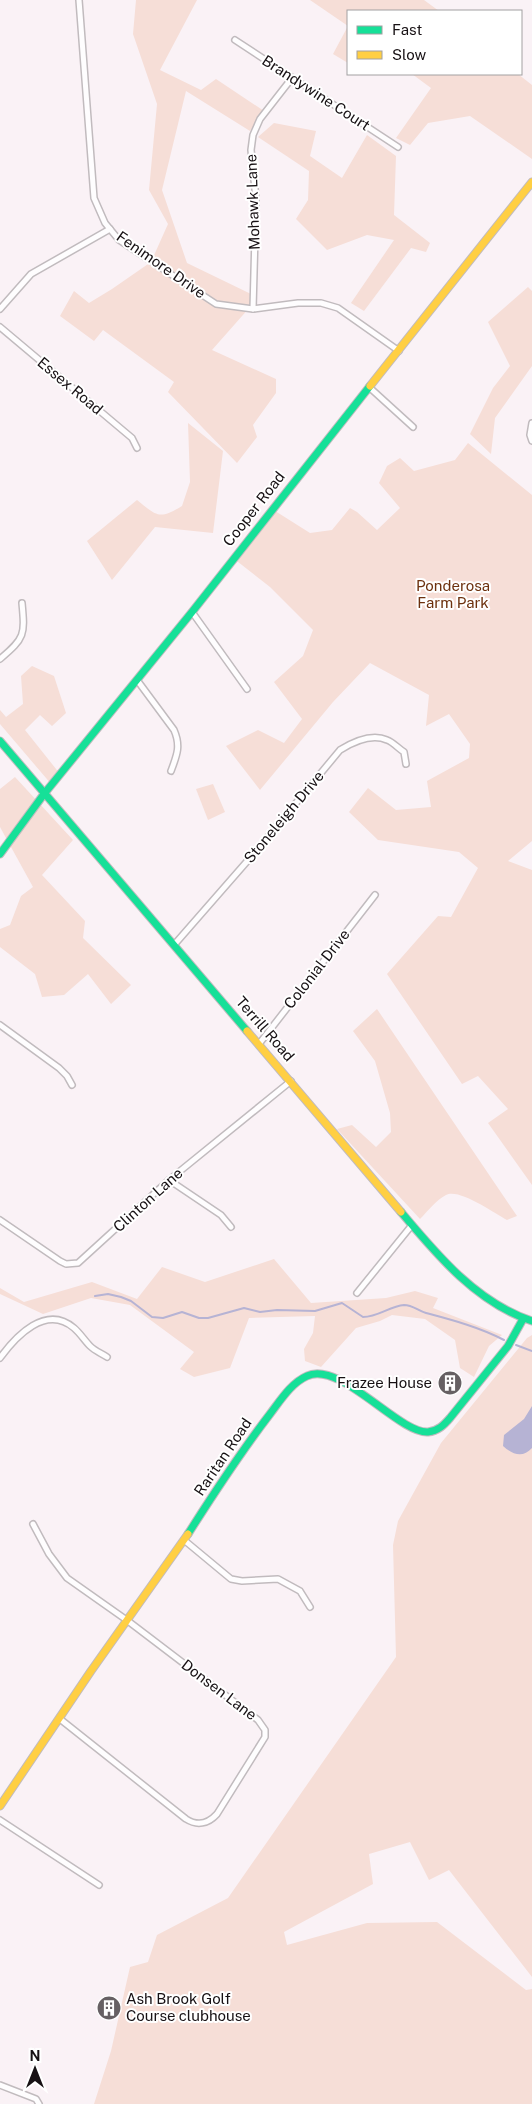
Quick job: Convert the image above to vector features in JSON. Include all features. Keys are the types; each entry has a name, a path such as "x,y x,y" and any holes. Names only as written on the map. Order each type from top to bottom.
{"street":[{"name":"Fenimore Drive","path":"79,0 94,198 105,223 119,240 216,304 253,309 298,303 321,303 338,308 399,351"},
{"name":"Brandywine Court","path":"234,40 398,147"},
{"name":"Mohawk Lane","path":"253,309 256,199 251,150 253,135 260,119 292,78"},
{"name":"Cooper Road","path":"0,854 44,794 192,612 321,446 399,351 532,182"},
{"path":"0,309 31,274 110,229"},
{"name":"Essex Road","path":"0,327 132,438 137,448"},
{"path":"369,387 413,427"},
{"path":"532,423 530,435 532,441"},
{"path":"0,660 14,647 24,633 22,603"},
{"path":"192,612 246,689"},
{"path":"137,680 174,730 178,739 180,749 171,771"},
{"name":"Stoneleigh Drive","path":"174,945 257,850 340,750 353,742 367,738 387,740 404,752 406,764"},
{"name":"Terrill Road","path":"0,741 412,1225 438,1253 482,1294 496,1305 523,1319"},
{"name":"Colonial Drive","path":"259,1044 375,895"},
{"path":"0,1025 59,1068 72,1085"},
{"name":"Clinton Lane","path":"0,1220 60,1261 72,1264 78,1263 169,1180 291,1081"},
{"path":"169,1180 221,1215 231,1227"},
{"path":"357,1292 412,1225"},
{"path":"523,1319 532,1321"},
{"name":"Raritan Road","path":"0,1806 289,1389 302,1378 314,1374 335,1378 416,1430 431,1433 445,1424 508,1346 516,1335 523,1319"},
{"path":"0,1358 15,1338 32,1325 55,1320 69,1324 92,1348 107,1357"},
{"name":"Donsen Lane","path":"33,1524 49,1554 67,1578 128,1621 262,1724 265,1733 263,1743 216,1814 204,1823 190,1821 60,1720"},
{"path":"184,1540 231,1578 242,1581 278,1579 300,1591 310,1607"},
{"path":"0,1820 99,1885"},
{"path":"0,2084 36,2099 39,2104"}],"green space":[{"path":"136,0 197,0 160,70 201,90 216,79 264,111 250,131 186,91 162,190 187,263 251,294 250,307 212,350 276,379 276,393 253,425 257,437 237,463 168,392 174,382 103,330 94,341 60,316 74,291 89,303 151,262 168,224 149,190 157,104 133,34"},
{"path":"310,0 424,0 438,10 347,10 347,25"},
{"path":"347,28 347,62 333,54"},
{"path":"413,75 519,75 532,85 532,159 470,116 428,123 410,145 396,138 431,88"},
{"path":"274,123 316,131 310,156 342,178 367,135 396,156 394,215 430,243 426,252 411,248 364,311 351,303 394,240 367,235 327,250 296,219 308,200 309,171 258,137"},
{"path":"528,287 532,291 532,366 495,418 491,454 470,434 493,388 510,366 488,322"},
{"path":"188,423 223,451 213,533 155,527 112,580 87,541 137,500 149,510 158,514 168,513 182,506 190,482"},
{"name":"Ponderosa Farm Park","path":"468,443 532,495 532,841 508,861 532,870 532,1185 488,1123 508,1109 478,1076 462,1084 387,974 438,916 451,917 478,868 459,852 378,840 349,812 368,788 396,810 431,807 427,781 469,758 470,744 449,714 426,726 429,695 370,663 333,702 260,790 226,746 258,730 284,743 302,719 274,682 303,656 313,630 270,587 233,558 272,509 310,533 332,530 350,508 377,530 400,508 379,483 387,466 400,458 414,471 455,460"},
{"path":"32,666 54,676 66,713 52,726 40,715 25,730 60,774 52,785 0,724 0,710 6,717 23,704 21,676"},
{"path":"15,777 73,840 42,875 85,921 83,938 131,985 111,1004 88,974 64,995 42,997 35,974 0,947 0,929 10,925 21,896 33,887 0,827 0,789"},
{"path":"213,784 225,812 208,820 196,789"},
{"path":"377,1009 517,1216 507,1220 468,1198 452,1194 446,1195 439,1200 420,1219 337,1129 352,1125 376,1147 391,1132 390,1113 375,1061 353,1031"},
{"path":"274,1259 311,1303 386,1298 415,1291 438,1298 433,1308 502,1335 489,1346 474,1377 460,1368 455,1340 425,1319 392,1315 380,1321 356,1328 321,1367 305,1361 304,1349 313,1333 315,1316 249,1318 230,1368 194,1377 180,1369 194,1352 130,1305 91,1298 43,1314 0,1294 0,1288 24,1302 92,1282 137,1299 162,1267 205,1282"},
{"path":"532,1335 532,1977 449,1870 429,1880 410,1842 369,1854 373,1884 284,1932 287,1945 367,1923 437,1922 526,1990 532,1989 532,2104 94,2104 111,2051 130,1967 148,1962 157,1935 228,1898 396,1657 393,1545 398,1521 441,1443 527,1338"}],"shaded area":[{"path":"532,1406 532,1448 522,1454 510,1452 503,1446 504,1435 524,1419"}],"waterway":[{"path":"95,1296 108,1294 121,1297 131,1301 152,1317 163,1318 182,1312 199,1318 208,1318 244,1308 260,1312 277,1310 315,1311 342,1303 363,1317 368,1317 394,1307 407,1305 495,1335 504,1340"},
{"path":"516,1345 532,1351"}],"traffic: fast":[{"path":"0,854 44,794 192,612 370,386"},
{"path":"0,741 247,1031"},
{"path":"401,1212 459,1276 493,1302 512,1313 532,1321"},
{"path":"188,1534 259,1429 286,1393 301,1379 320,1374 336,1378 416,1430 432,1431 450,1418 508,1346 523,1319"}],"traffic: slow":[{"path":"370,386 532,182"},
{"path":"247,1031 401,1212"},
{"path":"0,1806 91,1671 188,1534"}],"place":[{"name":"Frazee House","path":"450,1383"},
{"name":"Ash Brook Golf Course clubhouse","path":"109,2008"}]}
